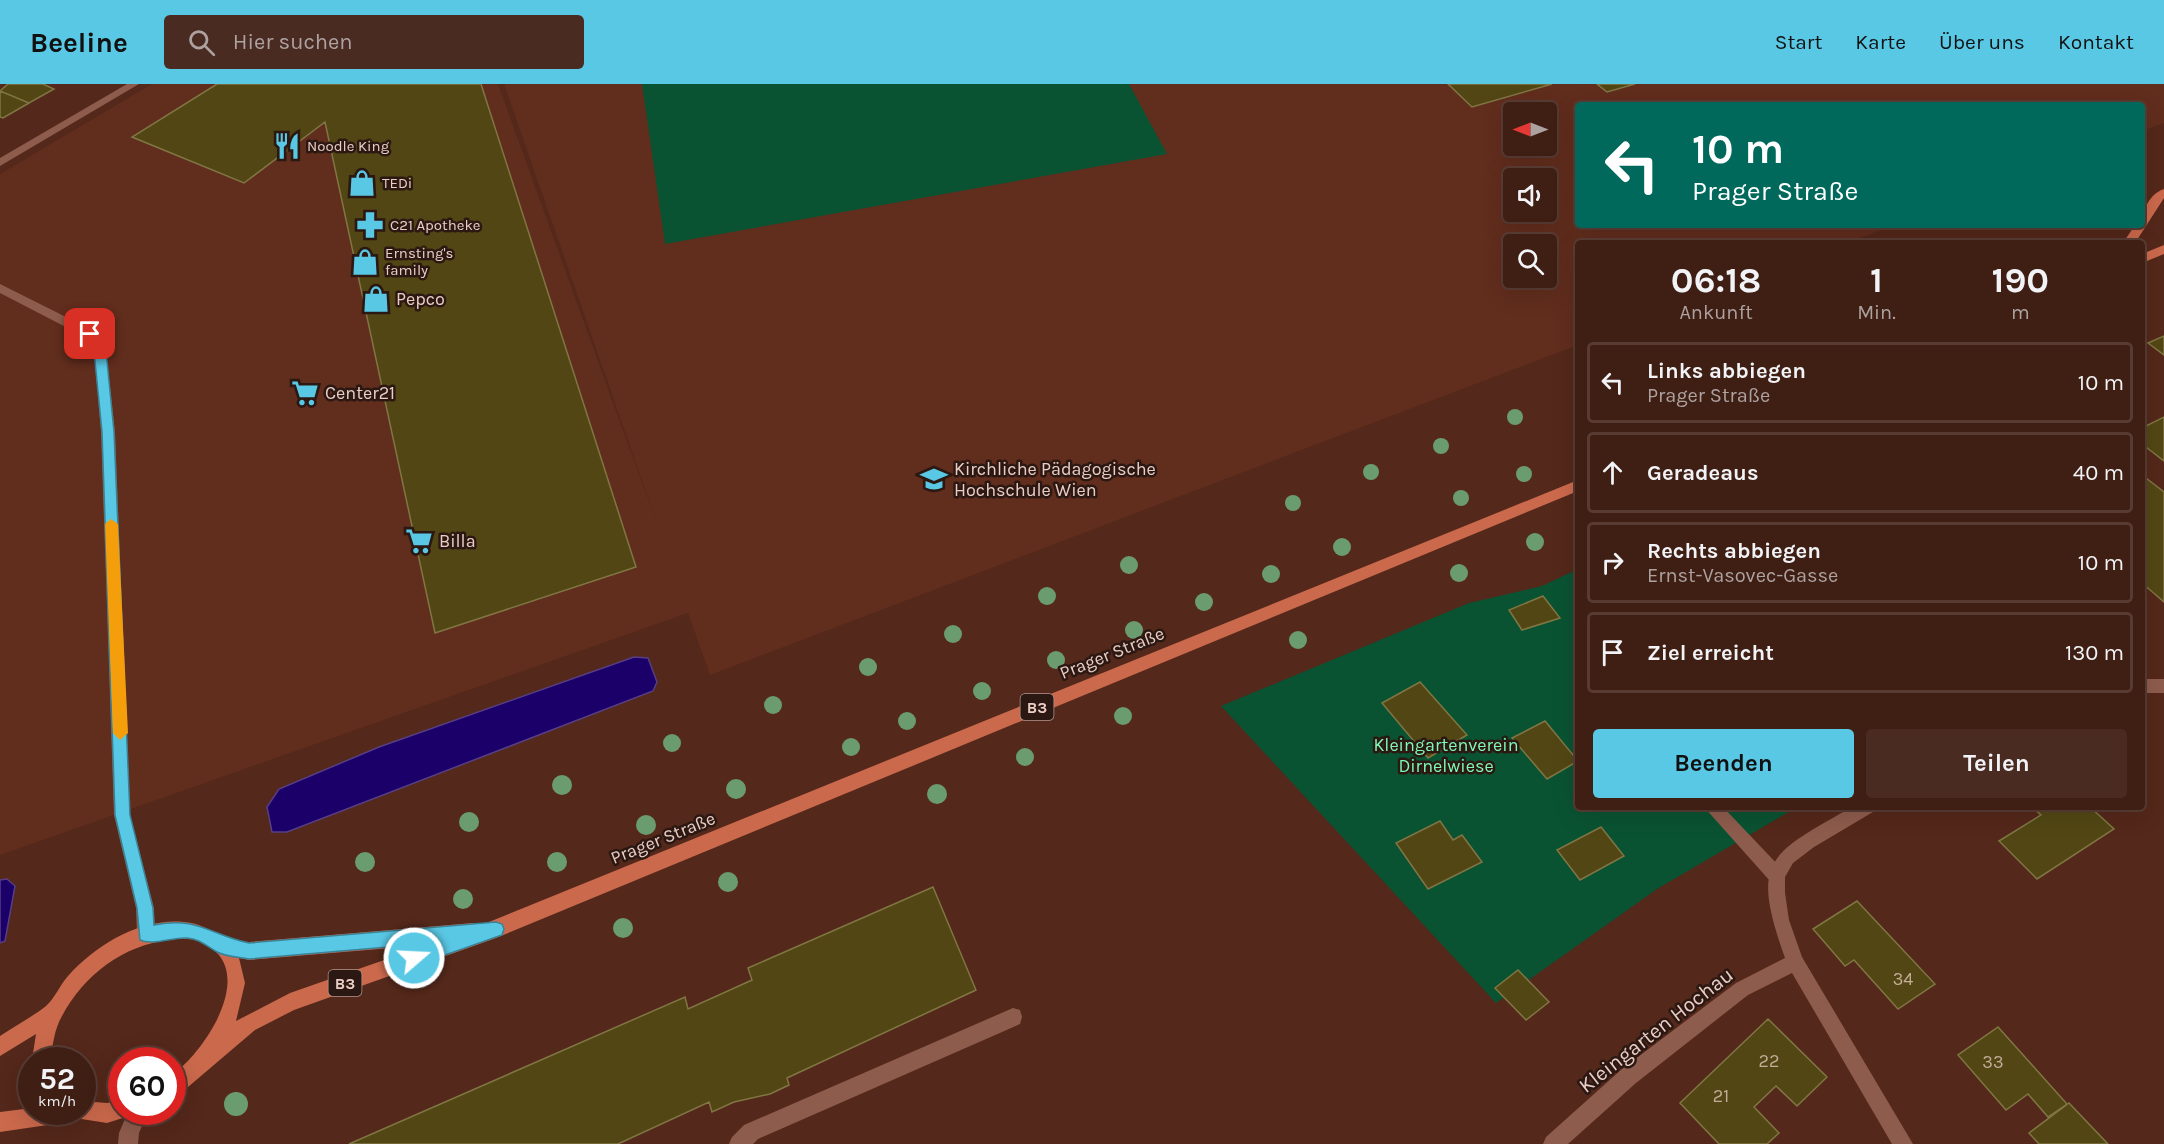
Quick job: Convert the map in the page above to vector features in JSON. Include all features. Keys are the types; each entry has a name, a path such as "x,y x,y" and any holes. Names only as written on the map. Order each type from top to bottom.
{"main road":[{"path":"2145,218 2159,196 2164,193"},
{"path":"2145,258 2164,249"},
{"name":"Prager Straße","path":"205,1058 248,1023 290,1002 496,929 1575,486"},
{"name":"Prager Straße","path":"222,946 249,951 294,949 496,929"},
{"name":"B3","path":"42,1047 54,1011 84,972 110,952 146,935 167,930 189,930 208,935 222,946 235,967 236,995 226,1027 205,1058 186,1075"},
{"name":"B3","path":"0,1047 54,1011"},
{"path":"0,1122 18,1119"}],"street":[{"path":"0,163 134,84"},
{"path":"0,288 90,334 100,351 108,432 122,815 145,908 146,935"},
{"path":"2145,686 2164,686"},
{"path":"1715,810 1776,875"},
{"path":"1860,810 1796,849 1787,857 1776,875 1780,920 1795,962 1903,1144"},
{"name":"Kleingarten Hochau","path":"1553,1144 1629,1076 1742,989 1795,962"},
{"path":"739,1144 751,1132 1013,1017"},
{"path":"128,1144 132,1125"}],"shaded area":[{"path":"152,84 498,84 658,527 504,84 2164,84 2164,123 2145,130 2145,102 1575,102 1575,228 1886,228 1855,240 1575,240 1575,346 710,675 688,613 0,855 0,174"},
{"path":"634,657 648,658 657,682 653,691 287,832 272,832 267,807 279,789 379,747"},
{"path":"7,879 15,886 5,941 0,943 0,880"}],"green space":[{"path":"642,84 1129,84 1167,154 665,244"},
{"name":"Kleingartenverein Dirnelwiese","path":"1575,570 1575,810 1792,810 1657,889 1496,1003 1221,706 1469,603 1542,586"}],"building":[{"path":"8,84 43,84 54,89 29,103 0,91"},
{"path":"217,84 481,84 636,567 435,633 325,122 244,183 132,137"},
{"path":"1448,84 1552,84 1472,107"},
{"path":"1597,84 1635,84 1607,92"},
{"path":"0,91 29,103 3,118 0,117"},
{"path":"2164,336 2164,355 2148,343"},
{"path":"2164,417 2164,461 2145,446 2145,426"},
{"path":"2145,477 2164,492 2164,602 2145,586"},
{"path":"1543,596 1560,618 1522,630 1509,610"},
{"path":"1420,682 1467,735 1428,758 1382,703"},
{"path":"1545,721 1575,757 1575,763 1547,779 1512,738"},
{"path":"2035,810 2093,810 2114,829 2037,879 1999,841 2041,815"},
{"path":"1440,821 1453,840 1462,835 1482,862 1428,889 1396,843"},
{"path":"1601,827 1624,856 1580,880 1557,850"},
{"path":"933,887 976,990 787,1078 789,1085 770,1094 734,1102 712,1112 709,1102 618,1144 349,1144 685,997 688,1009 752,980 748,968"},
{"path":"1857,901 1935,984 1898,1009 1854,960 1845,966 1813,929"},
{"path":"1518,970 1549,1002 1526,1020 1495,988"},
{"path":"1768,1019 1827,1077 1797,1106 1776,1086 1754,1107 1779,1133 1767,1144 1719,1144 1680,1103"},
{"path":"1998,1027 2067,1104 2048,1117 2028,1094 2006,1110 1958,1055"},
{"path":"2069,1103 2108,1144 2039,1144 2029,1133"}],"slow traffic":[{"path":"111,524 120,733"}],"place":[{"name":"Noodle King","path":"287,146"},
{"name":"TEDi","path":"362,183"},
{"name":"C21 Apotheke","path":"370,225"},
{"name":"Ernsting's family","path":"365,262"},
{"name":"Pepco","path":"376,299"},
{"name":"Center21","path":"305,393"},
{"name":"Kirchliche Pädagogische Hochschule Wien","path":"934,479"},
{"name":"Billa","path":"419,541"}],"route":[{"path":"90,334 100,351 108,432 122,815 145,908 146,935 167,930 189,930 208,935 222,946 249,951 294,949 496,929 414,958"}]}
